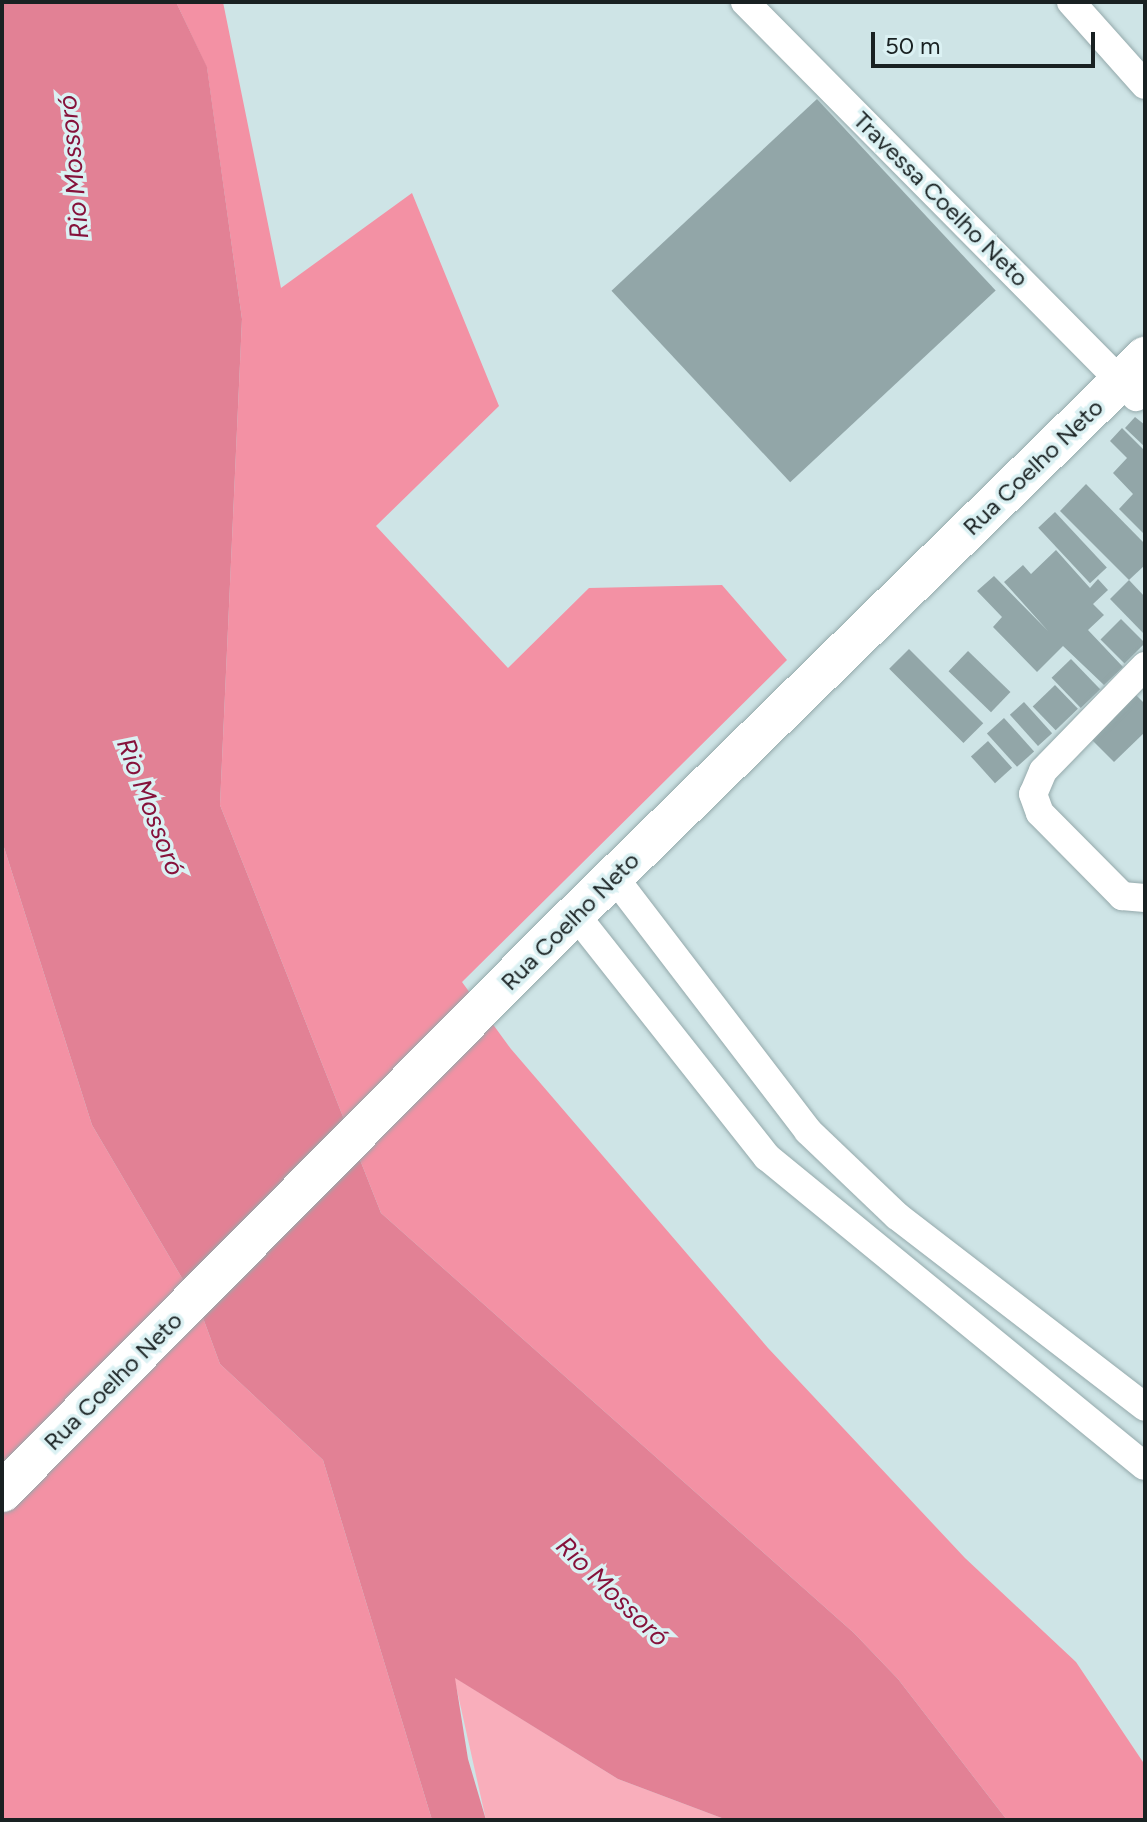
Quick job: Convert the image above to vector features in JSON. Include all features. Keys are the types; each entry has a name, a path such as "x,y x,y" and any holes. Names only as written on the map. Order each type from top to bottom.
{"main road":[{"name":"Rua Coelho Neto","path":"2,1514 152,1353 406,1099 1137,381"},
{"name":"Rua Coelho Neto","path":"2,1492 152,1353"}],"street":[{"name":"Travessa Coelho Neto","path":"745,2 1137,381"},
{"path":"1071,2 1145,85"},
{"path":"1145,666 1035,784 1040,813 1122,896 1145,898"},
{"path":"620,886 808,1131 897,1216 1145,1407"},
{"path":"584,922 767,1157 1145,1466"}],"shaded area":[{"path":"176,2 223,2 281,288 412,193 499,406 376,526 508,668 589,588 722,585 787,660 462,982 511,1049 768,1348 965,1558 1076,1662 1145,1765 1145,1820 1007,1820 898,1679 854,1633 381,1213 220,805 242,319 207,68"},
{"path":"2,841 92,1125 199,1307 220,1364 323,1460 432,1820 2,1820"},
{"path":"454,1677 618,1779 727,1820 486,1820"}],"water":[{"name":"Rio Mossoró","path":"2,2 176,2 207,67 242,319 220,805 381,1213 854,1633 898,1679 1007,1820 727,1820 618,1779 455,1678 468,1759 486,1820 432,1820 323,1460 220,1364 199,1307 92,1125 2,841"}],"building":[{"path":"817,99 996,291 790,482 611,291"},
{"path":"1135,417 1145,425 1145,447 1125,428"},
{"path":"1122,428 1145,451 1145,535 1119,509 1133,494 1113,473 1127,458 1110,441"},
{"path":"1086,484 1145,544 1145,565 1129,580 1060,511"},
{"path":"1055,512 1107,568 1090,583 1038,528"},
{"path":"1056,550 1090,588 1098,579 1108,590 1093,604 1104,615 1088,630 1123,667 1104,685 1063,646 1037,672 993,627 1002,617 977,591 994,576 1048,631 1004,582 1023,565 1031,574"},
{"path":"1129,580 1145,597 1145,635 1110,599"},
{"path":"1121,619 1145,643 1125,664 1100,640"},
{"path":"909,649 983,723 963,743 889,669"},
{"path":"968,651 1010,692 991,712 949,671"},
{"path":"1071,659 1100,689 1081,708 1052,678"},
{"path":"1055,685 1078,709 1056,730 1033,707"},
{"path":"1135,694 1145,704 1145,732 1114,762 1090,738"},
{"path":"1024,702 1052,733 1038,746 1010,715"},
{"path":"1004,718 1034,751 1017,767 987,733"},
{"path":"988,741 1012,768 995,783 971,756"}]}
